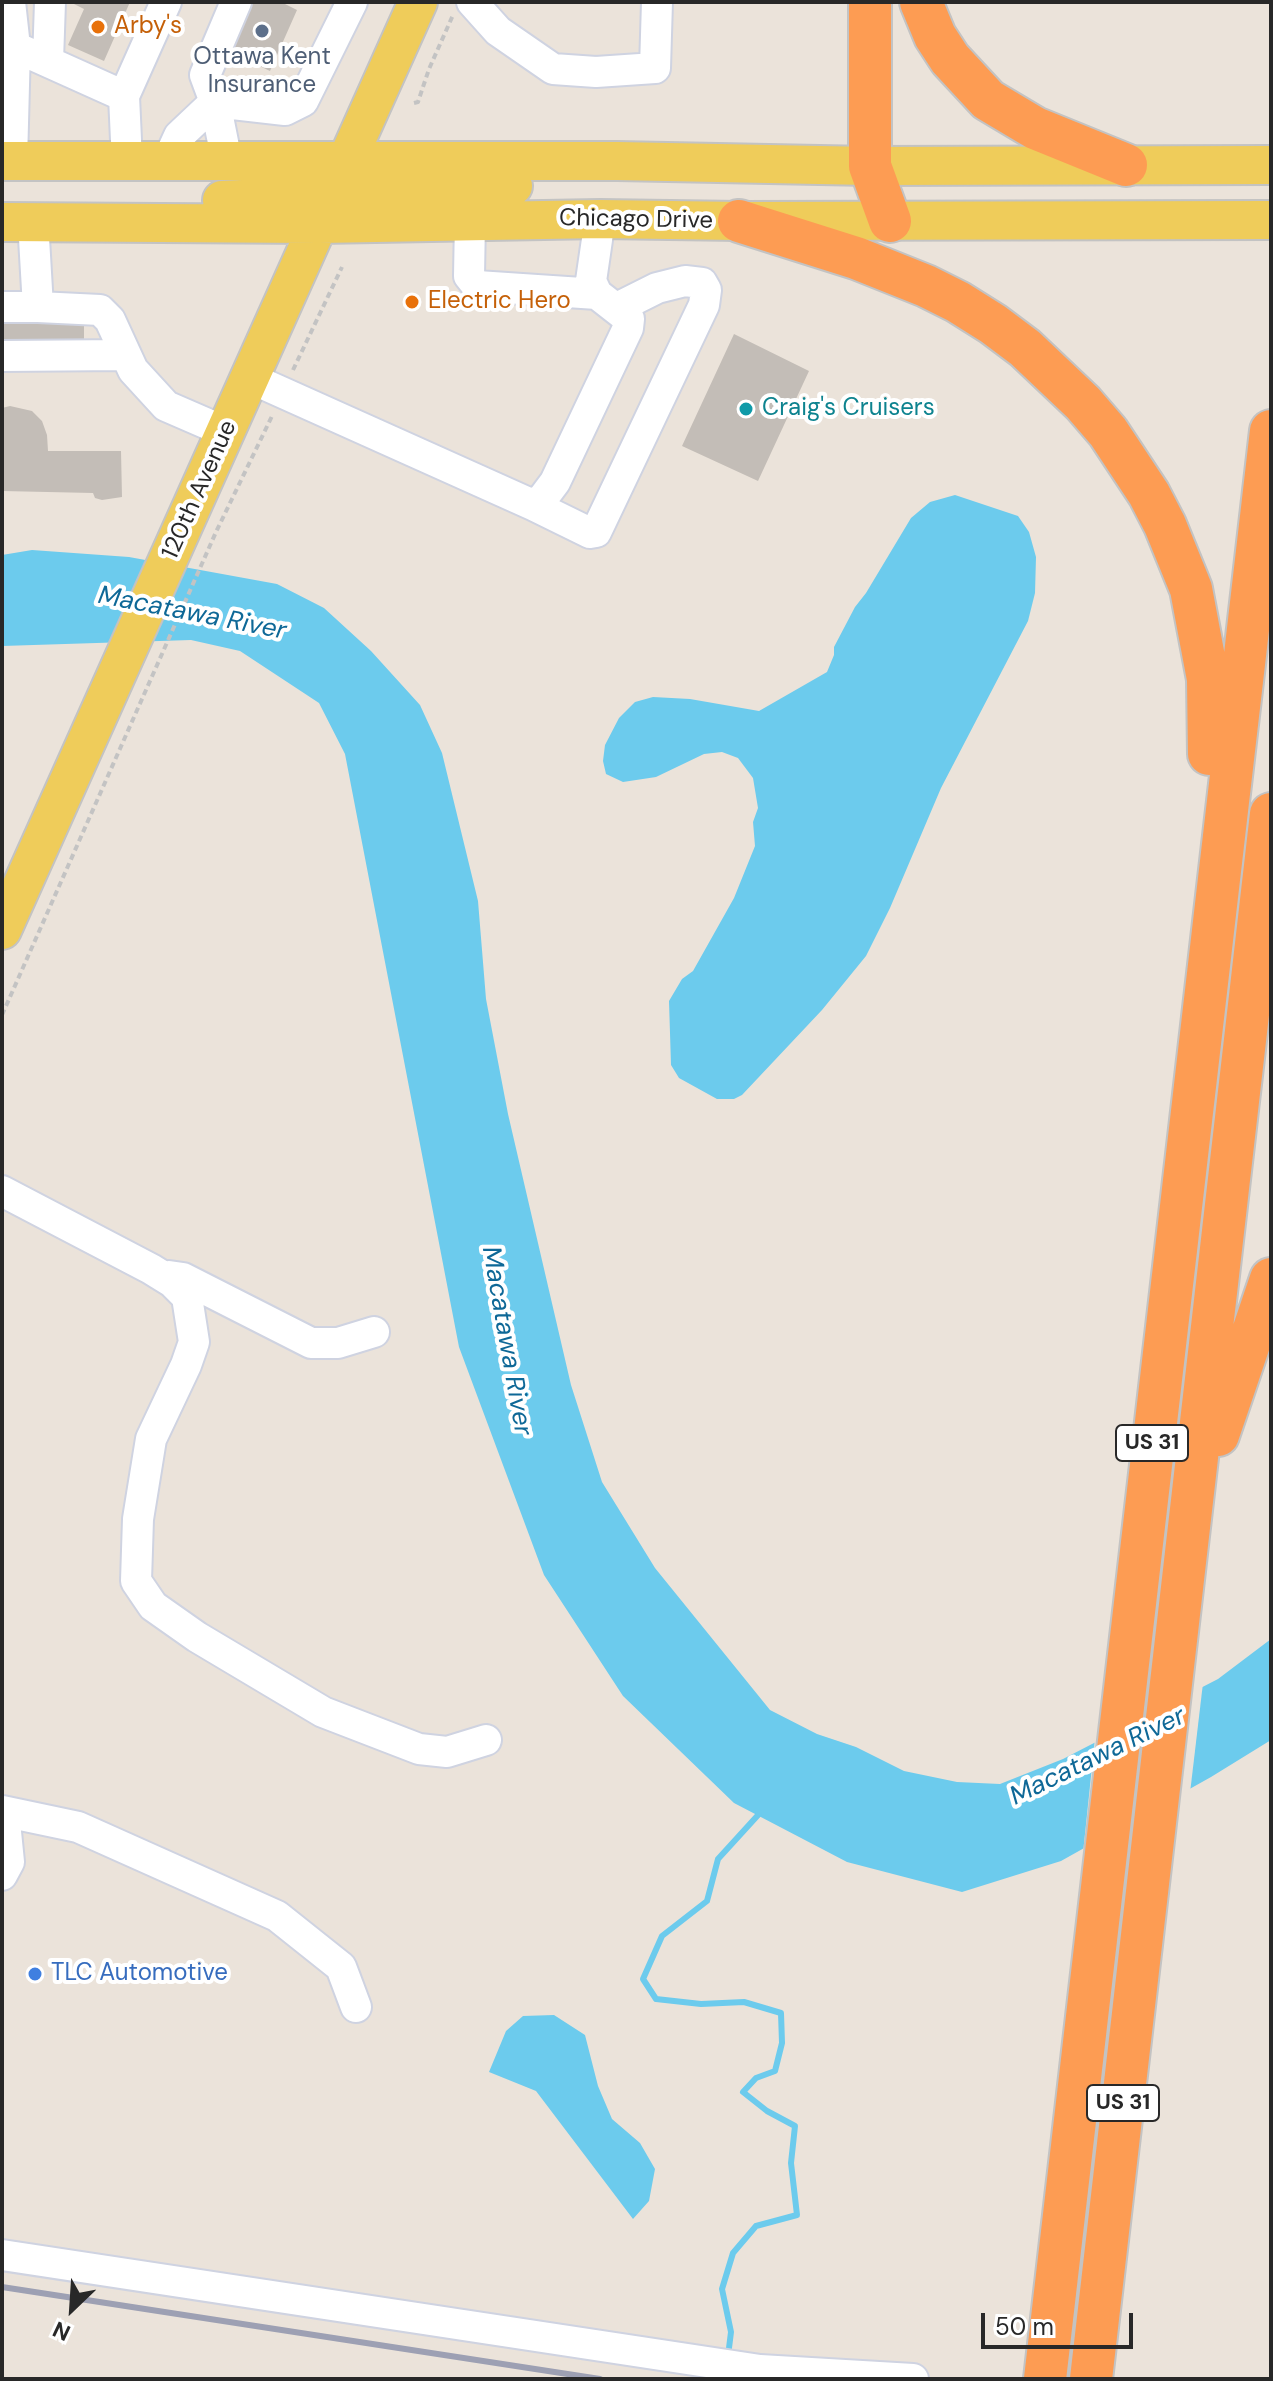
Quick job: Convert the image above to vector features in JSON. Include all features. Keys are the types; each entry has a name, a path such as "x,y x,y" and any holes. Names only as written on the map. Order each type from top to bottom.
{"highway":[{"path":"870,2 870,166 890,221"},
{"path":"921,2 935,36 950,59 988,100 1035,128 1126,165"},
{"path":"739,221 893,272 937,291 993,324 1025,348 1075,394 1130,462 1165,525 1179,558 1191,589 1204,650 1209,710 1208,963"},
{"name":"US 31","path":"1045,2379 1271,431"},
{"name":"US 31","path":"1093,2361 1271,814"},
{"path":"1191,1515 1271,1279"}],"main road":[{"name":"120th Avenue","path":"2,930 138,668 202,526 226,432 418,2"},
{"name":"Chicago Drive","path":"7,161 227,162 333,193 470,220 1271,220"},
{"name":"Chicago Drive","path":"18,221 108,222 333,193 640,162 870,166 1271,165"}],"lane":[{"path":"7,161 15,47 10,2"},
{"path":"48,61 50,2"},
{"path":"127,162 124,96 166,2"},
{"path":"227,162 215,102 205,75 236,2"},
{"path":"167,162 179,136 215,102 285,110 303,101 352,2"},
{"path":"472,2 498,31 553,69 596,72 655,68 657,2"},
{"path":"15,47 124,96"},
{"path":"533,505 555,482 628,328 629,319 607,301 591,281 600,219"},
{"path":"250,378 590,533 596,532 704,305 706,290 702,283 685,281 607,301 477,286 469,276 470,220"},
{"path":"18,221 38,307"},
{"path":"2,307 100,310 118,334 124,355 133,370 166,406 226,432"},
{"path":"2,356 124,355"},
{"path":"2,1191 159,1274 187,1297 194,1342 151,1439 138,1519 136,1581 153,1606 197,1637 323,1712 419,1749 447,1752 486,1740"},
{"path":"159,1274 183,1278 311,1343 338,1343 374,1332"},
{"path":"2,1875 9,1862 3,1812 78,1827 277,1916 341,1967 356,2007"},
{"path":"2,2255 760,2370 913,2379"}],"path":[{"path":"414,103 418,102 458,2"},
{"path":"2,1015 104,789 138,668 202,526"}],"water":[{"path":"955,495 1018,516 1029,532 1036,557 1035,593 1028,621 941,788 866,956 822,1010 742,1095 734,1099 717,1099 679,1078 671,1065 669,1001 682,979 693,971 734,898 755,846 753,822 758,808 753,778 738,758 722,752 704,754 656,777 623,782 606,774 603,761 605,745 619,718 635,702 653,697 690,699 759,711 827,672 834,647 855,607 911,518 930,502"},
{"name":"Macatawa River","path":"32,550 129,557 277,584 324,608 371,651 420,705 442,753 478,901 486,999 508,1114 571,1385 602,1482 655,1568 770,1710 904,1771 957,1782 1000,1784 1063,1759 1218,1679 1271,1639 1271,1740 1061,1861 962,1892 847,1862 734,1803 623,1696 544,1575 459,1347 345,754 319,703 240,651 191,640 2,646 2,555"},
{"path":"554,2015 585,2035 598,2086 612,2119 640,2143 655,2169 649,2201 633,2219 536,2091 489,2072 506,2031 523,2016"}],"pier":[{"path":"1203,1683 1190,1793 1083,1853 1095,1738"}],"building":[{"name":"Arby's","path":"70,2 130,2 104,61 68,45 84,9"},
{"name":"Ottawa Kent Insurance","path":"250,2 281,2 297,10 270,71 228,51"},
{"path":"2,315 84,315 84,346 2,345"},
{"name":"Craig's Cruisers","path":"734,334 809,371 758,481 682,446"},
{"path":"10,406 32,411 42,421 48,451 121,451 122,497 102,500 95,498 93,493 2,491 2,408"}],"waterway":[{"path":"728,2356 731,2332 722,2289 733,2253 756,2226 797,2215 791,2163 795,2126 767,2111 743,2092 756,2078 775,2071 782,2043 781,2013 744,2002 701,2004 656,1999 643,1979 662,1936 707,1901 718,1859 759,1814 758,1811"}],"railway":[{"path":"2,2287 600,2379"}],"place":[{"name":"Arby's","path":"98,27"},
{"name":"Ottawa Kent Insurance","path":"262,31"},
{"name":"Electric Hero","path":"412,302"},
{"name":"Craig's Cruisers","path":"746,409"},
{"name":"TLC Automotive","path":"35,1974"}]}
